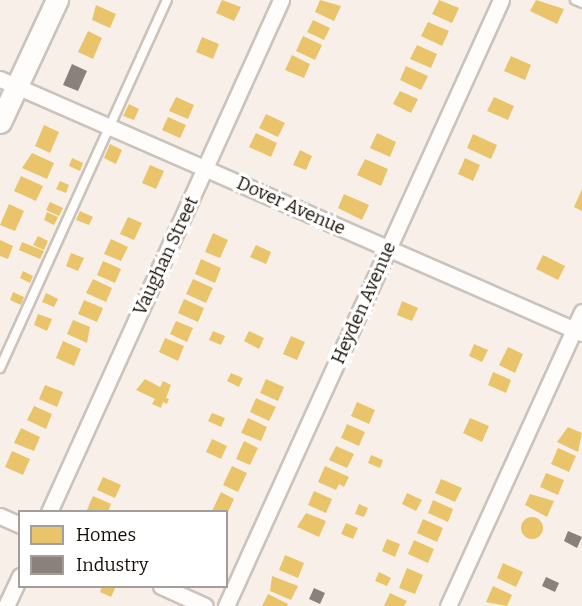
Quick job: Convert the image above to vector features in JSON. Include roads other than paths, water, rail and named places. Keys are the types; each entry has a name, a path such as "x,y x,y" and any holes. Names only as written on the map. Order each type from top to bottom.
{"street":[{"path":"0,122 9,83 57,0"},
{"name":"Vaughan Street","path":"50,510 281,0"},
{"name":"Heyden Avenue","path":"225,606 501,0"},
{"name":"Dover Avenue","path":"9,83 578,331"},
{"path":"448,606 578,331 582,312"},
{"path":"0,516 18,524"},
{"path":"6,606 18,580"},
{"path":"165,588 205,606"}],"lane":[{"path":"0,368 167,0"},
{"path":"574,0 582,3"}]}
